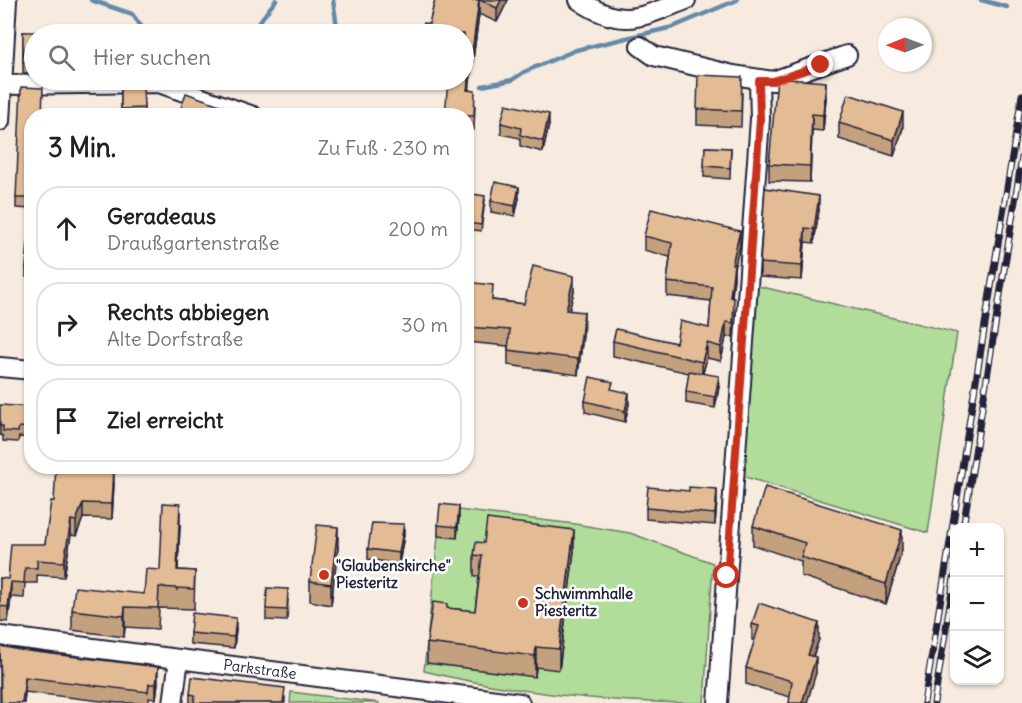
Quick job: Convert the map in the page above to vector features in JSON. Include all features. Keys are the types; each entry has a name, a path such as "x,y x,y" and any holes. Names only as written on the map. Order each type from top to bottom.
{"street":[{"path":"0,121 7,0"},
{"path":"579,0 602,15 623,19 686,0"},
{"path":"640,46 654,56 759,81 787,77 847,55"},
{"path":"718,703 760,119 759,81"},
{"path":"3,85 24,85"},
{"path":"179,90 230,108"},
{"path":"0,367 24,369"},
{"name":"Parkstraße","path":"0,636 520,703"},
{"path":"173,703 179,659"}],"green space":[{"path":"758,286 957,333 928,533 742,476"},
{"path":"441,508 630,533 713,563 704,703 598,699 528,691 424,671"},
{"path":"291,692 380,703 290,703"}],"building":[{"path":"435,0 479,0 474,38 474,24 429,24"},
{"path":"480,0 501,0 497,8"},
{"path":"23,32 24,32 24,62"},
{"path":"698,75 742,77 741,111 697,109"},
{"path":"777,78 826,82 823,115 812,114 810,166 769,164"},
{"path":"21,87 24,87 24,90 43,90 42,108 24,108 24,198 16,198"},
{"path":"121,90 143,90 144,108 121,108"},
{"path":"447,90 475,91 474,116 474,108 446,108"},
{"path":"186,93 228,108 181,108"},
{"path":"848,94 903,112 894,140 839,123"},
{"path":"506,104 549,114 543,141 520,135 521,128 501,123"},
{"path":"705,147 731,148 730,168 704,166"},
{"path":"495,182 519,187 515,206 491,201"},
{"path":"765,188 819,196 814,229 805,228 802,266 760,263"},
{"path":"474,194 485,196 481,225 474,224"},
{"path":"651,209 740,231 732,264 734,264 730,297 734,298 733,323 726,322 721,347 707,343 702,362 613,341 616,329 676,343 680,321 709,328 712,287 667,282 672,243 644,236"},
{"path":"533,266 574,276 566,310 584,312 578,359 508,350 510,330 474,328 474,283 493,285 492,300 524,304"},
{"path":"689,371 719,376 715,397 686,392"},
{"path":"590,377 613,382 611,389 629,393 625,411 585,401"},
{"path":"0,405 24,406 24,427 19,427 18,432 3,431 3,426 0,426"},
{"path":"56,474 114,474 112,504 83,503 76,521 71,520 64,562 37,560 37,568 25,568 24,583 11,582 8,607 0,606 0,578 8,579 11,544 45,544 51,501 54,501"},
{"path":"648,487 689,491 689,487 717,489 715,514 646,508"},
{"path":"765,487 902,530 886,584 801,557 805,543 753,526"},
{"path":"163,503 180,504 177,570 195,571 194,589 159,587 158,608 125,607 124,616 72,610 75,587 144,594 146,569 160,570"},
{"path":"440,504 459,506 457,527 438,525"},
{"name":"Schwimmhalle Piesteritz","path":"487,519 574,530 559,649 536,647 535,656 427,643 433,602 447,604 447,608 475,611 482,556 474,555 476,542 484,543"},
{"path":"372,523 404,524 399,553 368,549"},
{"path":"317,525 338,527 331,584 310,581"},
{"path":"267,588 288,589 287,610 266,609"},
{"path":"759,603 819,623 808,655 816,657 802,703 789,703 792,681 746,668 759,626 752,624"},
{"path":"192,613 236,618 234,637 190,633"},
{"path":"0,646 158,667 156,684 149,684 148,692 25,677 22,703 1,703"},
{"path":"192,677 285,688 283,703 194,703 195,695 190,694"}],"waterway":[{"path":"91,0 132,14 140,24"},
{"path":"258,24 276,0"},
{"path":"333,0 337,24"},
{"path":"482,86 512,80 524,72 576,50 673,27 737,0"},
{"path":"981,0 1007,7"}],"railway":[{"path":"924,703 1022,95"},
{"path":"964,523 1022,157"},
{"path":"934,703 950,603"}],"place":[{"name":"\"Glaubenskirche\" Piesteritz","path":"324,575"},
{"name":"Schwimmhalle Piesteritz","path":"523,603"}],"route":[{"path":"727,576 760,119 759,81 773,81 821,65"}]}
